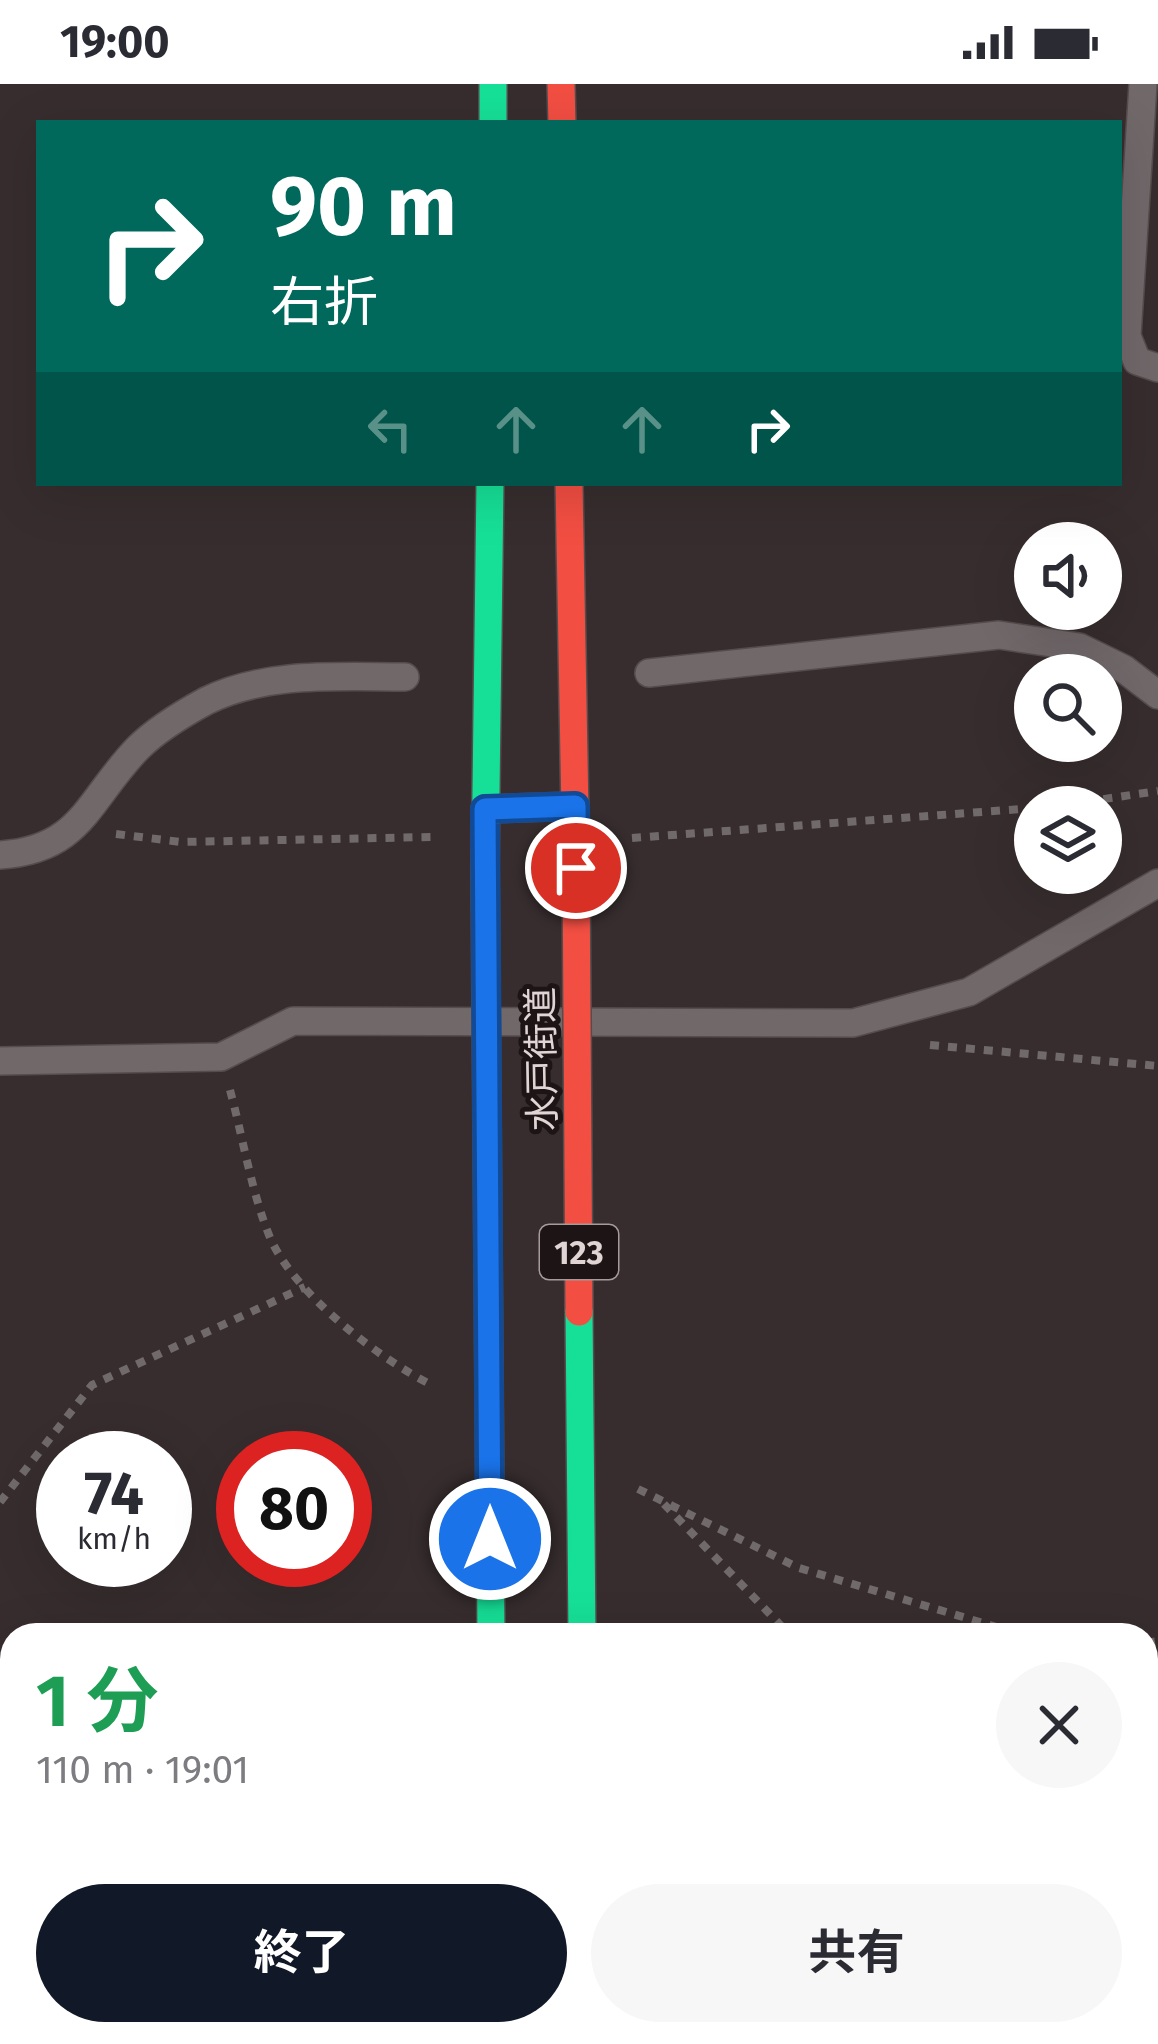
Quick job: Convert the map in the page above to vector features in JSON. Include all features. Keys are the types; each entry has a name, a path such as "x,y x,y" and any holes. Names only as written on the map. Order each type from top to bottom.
{"highway":[{"path":"493,84 493,120"},
{"path":"561,84 562,120"},
{"name":"水戸街道","path":"490,486 485,869 491,1623"},
{"name":"水戸街道","path":"569,486 582,1623"}],"lane":[{"path":"1143,84 1127,336 1137,361 1158,368"},
{"path":"649,673 999,635 1079,647 1124,669 1158,695"},
{"path":"0,855 48,848 73,830 141,745 206,702 244,686 313,677 405,677"},
{"path":"485,809 575,806"},
{"path":"0,1061 221,1057 293,1021 853,1023 969,992 1158,883"}],"path":[{"path":"1122,796 1158,791"},
{"path":"619,838 1014,810"},
{"path":"73,830 181,842 448,837"},
{"path":"917,1042 939,1048 1158,1066"},
{"path":"0,1502 92,1384 305,1287"},
{"path":"658,1498 778,1623"},
{"path":"799,1568 982,1623"}],"traffic: fast":[{"path":"493,84 493,120"},
{"path":"485,869 490,486"},
{"path":"485,869 491,1623"},
{"path":"579,1312 582,1623"}],"traffic: jam":[{"path":"561,84 562,120"},
{"path":"569,486 576,868"},
{"path":"576,868 579,1312"}],"route":[{"path":"490,1539 485,809 575,806 576,868"}]}
